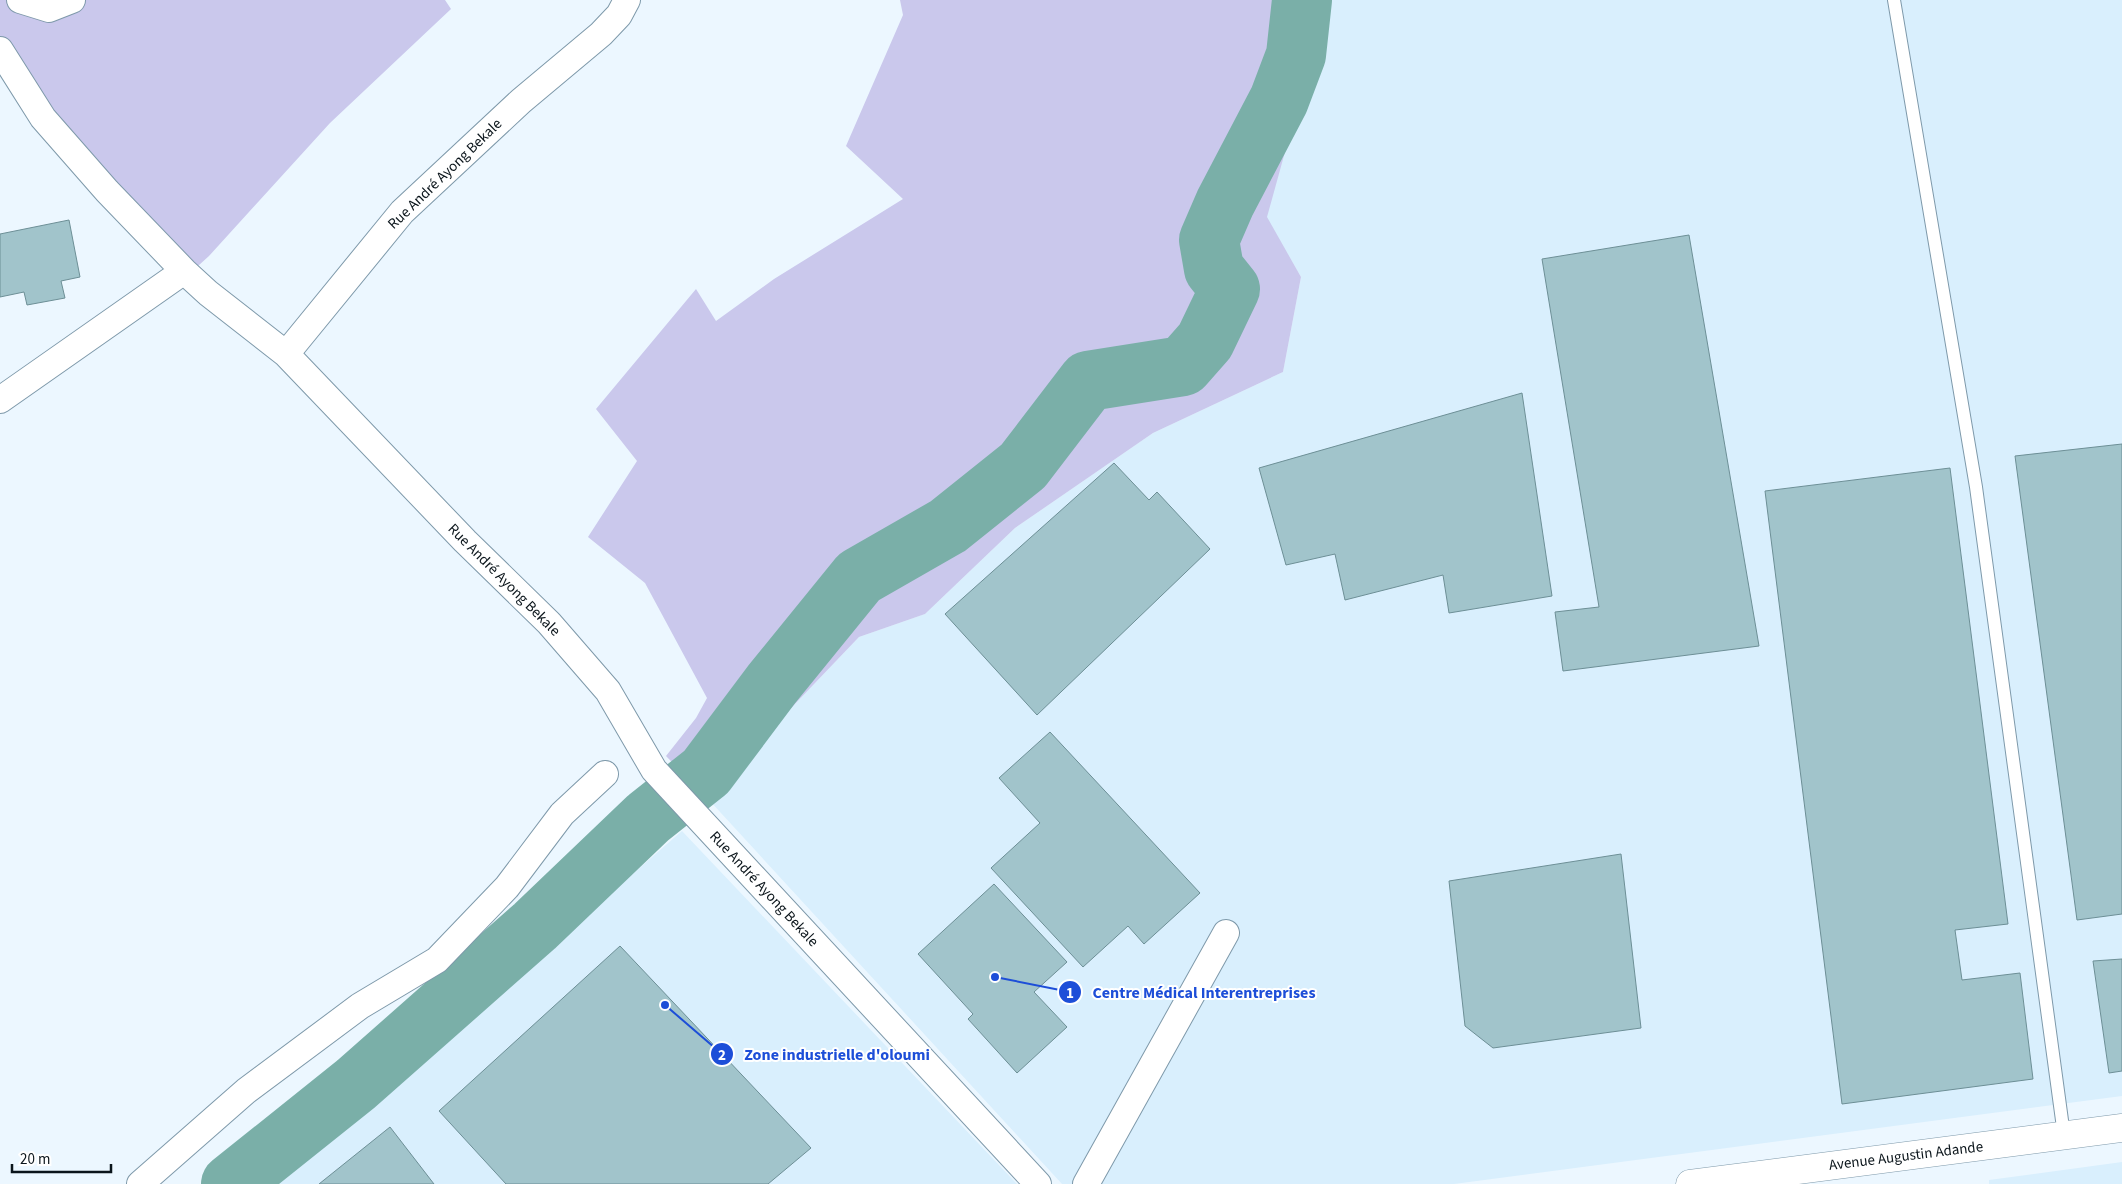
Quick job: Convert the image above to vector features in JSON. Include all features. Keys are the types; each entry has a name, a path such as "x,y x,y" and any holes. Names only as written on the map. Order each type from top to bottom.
{"street":[{"path":"20,0 49,9 72,0"},
{"name":"Rue André Ayong Bekale","path":"627,0 619,15 601,34 521,101 402,212 286,354 465,542 555,630 608,691 654,770 1038,1184"},
{"path":"0,50 43,118 107,191 184,271 208,293 286,354"},
{"path":"0,400 184,271"},
{"path":"140,1184 254,1086 360,1006 437,960 507,887 562,814 605,774"},
{"path":"1086,1184 1226,933"},
{"name":"Avenue Augustin Adande","path":"1690,1184 1763,1179 2122,1128"}],"lane":[{"path":"1894,0 1976,486 2064,1135"}],"shaded area":[{"path":"0,0 445,0 451,9 330,123 209,256 188,275 0,50"},
{"path":"900,0 1327,0 1267,217 1301,277 1283,372 1153,433 1015,528 925,614 859,637 773,727 709,800 666,756 696,718 707,698 645,583 588,537 637,461 596,409 696,289 716,321 774,279 903,199 846,146 903,15"},
{"path":"1327,0 2122,0 2122,1096 1454,1184 1062,1184 709,800 773,727 859,637 925,614 1015,528 1153,433 1283,372 1301,277 1266,217"},
{"path":"682,831 1017,1184 275,1184"},
{"path":"2122,1162 2122,1184 1989,1184 1989,1180"}],"building":[{"path":"69,220 80,277 61,281 65,298 27,305 24,292 0,297 0,234"},
{"path":"1689,235 1759,646 1563,671 1555,612 1599,607 1542,259"},
{"path":"1522,393 1552,596 1449,613 1443,575 1345,600 1335,554 1286,565 1259,468"},
{"path":"2122,444 2122,914 2077,920 2015,456"},
{"path":"1114,463 1149,500 1157,492 1210,549 1037,715 945,614"},
{"path":"1950,468 2008,924 1955,930 1962,980 2020,973 2033,1079 1842,1104 1765,491"},
{"path":"1050,732 1200,893 1144,944 1128,926 1083,967 991,868 1040,823 999,778"},
{"path":"1621,854 1641,1028 1493,1048 1465,1026 1449,881"},
{"path":"994,884 1067,962 1034,992 1067,1027 1017,1073 968,1019 973,1014 918,954"},
{"path":"620,946 811,1148 768,1184 506,1184 439,1111"},
{"path":"2122,959 2122,1071 2109,1073 2093,961"},
{"path":"390,1127 434,1184 319,1184"}],"waterway":[{"path":"231,1184 356,1084 535,926 648,818 706,772 772,684 859,577 948,526 1023,466 1088,381 1183,366 1205,341 1230,289 1214,269 1209,240 1225,203 1279,100 1296,55 1302,0"}],"place":[{"name":"Centre Médical Interentreprises","path":"995,977"},
{"name":"Zone industrielle d'oloumi","path":"665,1005"}]}
